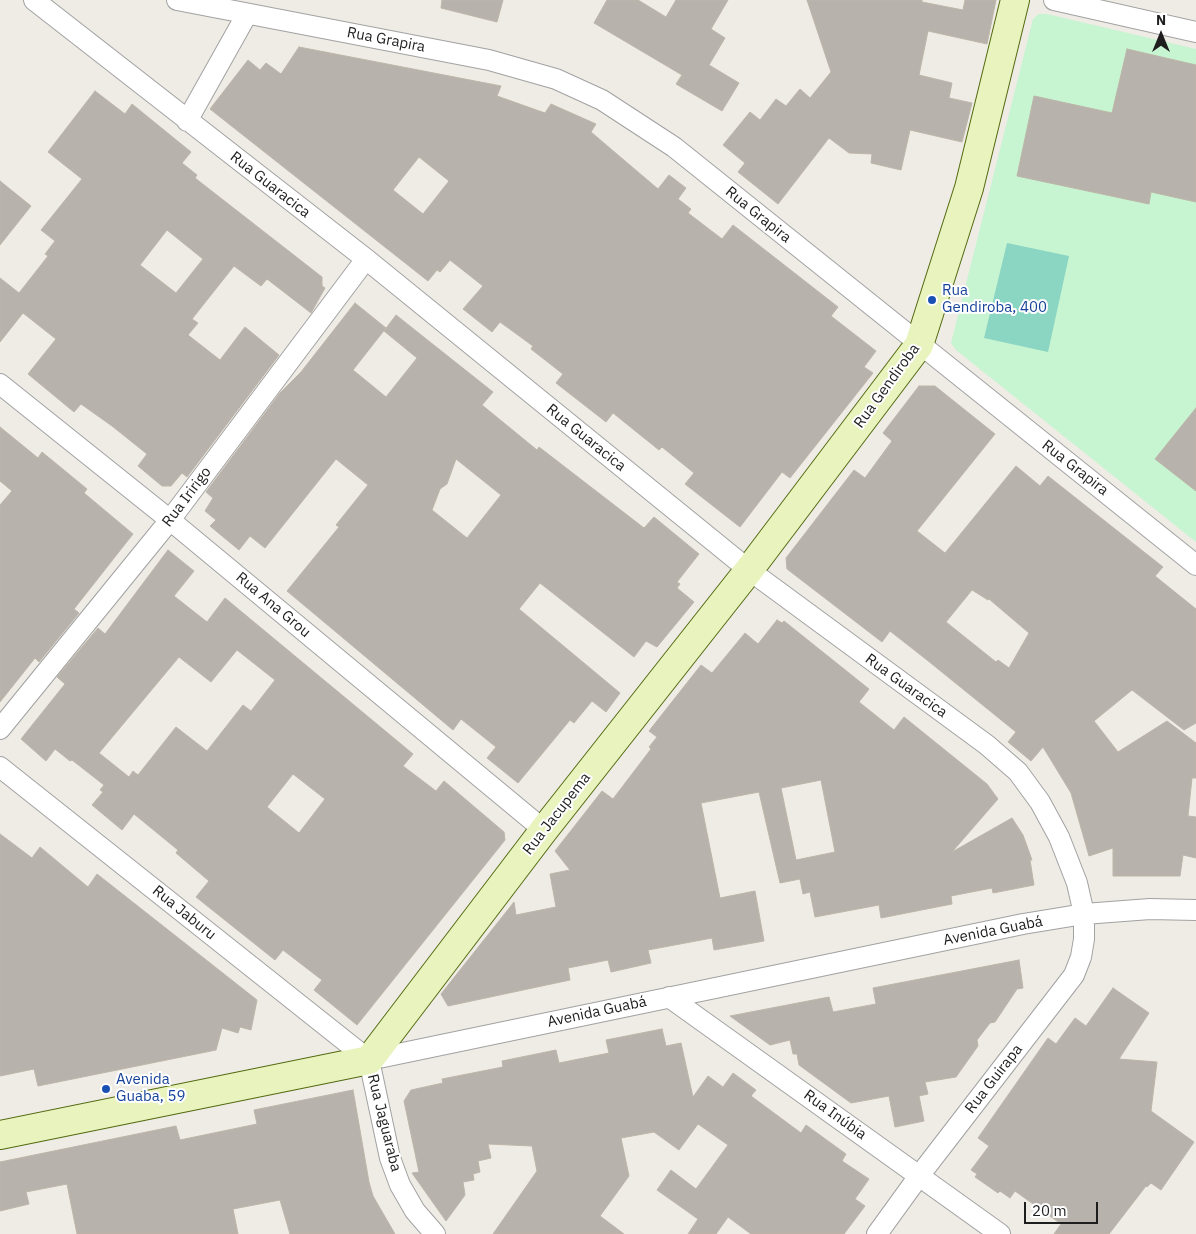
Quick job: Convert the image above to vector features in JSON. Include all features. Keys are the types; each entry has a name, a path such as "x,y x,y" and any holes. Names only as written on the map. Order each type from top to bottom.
{"street":[{"name":"Rua Guaracica","path":"34,0 366,259 749,570 987,745 1018,772 1040,802 1059,837 1077,882 1084,914"},
{"name":"Rua Grapira","path":"178,0 489,60 556,79 602,100 674,147 919,346 1196,566"},
{"name":"Rua Gendiroba","path":"749,570 919,346 936,300 969,188 1015,0"},
{"path":"1054,0 1196,32"},
{"path":"187,121 248,14"},
{"name":"Rua Iririgo","path":"0,729 170,520 366,259"},
{"name":"Rua Ana Grou","path":"0,384 170,520 544,830"},
{"name":"Rua Jacupema","path":"369,1060 544,830 749,570"},
{"name":"Rua Jaburu","path":"0,767 369,1060"},
{"name":"Avenida Guabá","path":"0,1135 1014,926 1084,914 1150,909 1196,910"},
{"name":"Rua Guirapa","path":"877,1234 919,1176 1074,975 1081,957 1084,939 1084,914"},
{"name":"Rua Inúbia","path":"670,996 1000,1234"},
{"name":"Rua Jaguaraba","path":"369,1060 390,1158 400,1185 415,1211 435,1234"}],"green space":[{"path":"1039,14 1047,14 1196,49 1196,542 956,350 951,343 1033,19"},
{"path":"1007,243 1069,256 1048,352 984,338"}],"building":[{"path":"442,0 503,0 497,22 441,8"},
{"path":"607,0 638,0 666,17 676,0 728,0 711,29 725,38 709,65 739,83 722,111 676,84 682,75 594,23"},
{"path":"807,0 922,0 922,2 963,10 965,0 996,0 987,44 928,31 919,75 952,83 949,98 972,103 962,142 910,130 901,170 871,163 872,154 849,153 829,138 778,204 738,172 745,163 723,145 750,112 760,120 776,99 786,106 800,89 810,98 831,72"},
{"path":"299,47 501,86 497,96 545,113 551,104 596,124 591,132 658,189 669,175 686,188 678,199 691,209 688,213 722,239 733,225 838,307 831,316 876,351 864,367 873,373 790,478 782,472 740,527 685,484 694,473 662,447 659,450 613,413 606,422 556,383 563,374 531,349 533,346 500,322 492,332 463,309 483,286 450,260 440,272 437,270 428,281 210,109 248,60 260,70 266,63 281,74","holes":["419,157 449,181 423,214 393,190"]},
{"path":"1127,49 1196,65 1196,202 1151,192 1149,204 1017,176 1034,96 1112,113"},
{"path":"95,91 125,114 132,104 191,152 182,163 197,175 195,178 322,277 322,286 325,288 311,313 267,279 261,286 234,266 192,319 198,323 188,335 220,360 245,327 279,355 187,477 182,473 171,486 162,486 138,466 147,454 112,426 81,404 74,412 28,374 56,339 23,313 0,342 0,278 19,293 48,256 45,254 55,241 41,230 82,179 48,152","holes":["167,230 203,259 176,293 140,265"]},
{"path":"0,181 31,206 0,245"},
{"path":"355,303 386,328 353,370 386,397 417,358 384,331 396,315 493,392 482,405 537,450 539,447 644,528 654,517 699,554 677,582 680,584 677,588 694,602 657,647 646,641 634,657 540,583 519,609 620,693 606,712 592,701 574,723 570,720 518,783 487,758 496,747 461,719 453,730 287,591 339,527 336,525 368,485 336,459 265,548 250,536 239,550 210,526 216,520 205,511 213,498 206,492 280,393 301,372","holes":["456,459 501,495 467,538 432,510 440,489 447,484"]},
{"path":"919,386 935,386 995,434 917,531 945,553 1016,466 1040,486 1048,476 1163,567 1155,576 1196,609 1196,723 1184,730 1132,690 1094,721 1118,752 1167,721 1196,743 1196,778 1192,778 1188,816 1196,817 1196,858 1183,855 1180,876 1113,876 1113,848 1089,856 1071,793 1043,747 1031,761 1008,742 1016,732 927,660 890,631 882,642 787,569 786,558 854,470 865,478 892,441 883,433","holes":["972,590 988,600 1029,633 1009,668 998,660 996,662 946,622"]},
{"path":"1196,408 1196,491 1155,459"},
{"path":"0,427 38,458 42,452 87,489 84,493 133,534 74,609 79,613 39,662 35,658 0,702 0,505 12,491 0,481"},
{"path":"168,550 194,571 174,596 207,622 225,598 413,754 403,766 436,791 444,781 504,832 505,840 357,1025 314,990 322,980 283,950 275,960 196,897 209,881 176,853 178,850 134,814 122,830 92,805 103,792 100,790 104,785 55,749 46,761 21,739 65,684 57,677 98,628 105,634","holes":["237,650 275,680 251,711 243,705 207,751 176,727 138,775 133,771 129,777 99,753 179,657 211,682","293,774 325,799 299,833 267,807"]},
{"path":"777,620 782,623 784,621 869,689 859,702 894,730 904,717 987,784 998,799 952,852 1012,818 1023,835 1032,860 1030,860 1034,885 993,893 992,888 951,896 952,904 881,918 879,905 815,917 810,892 803,894 800,879 780,883 759,792 701,803 720,898 755,891 764,941 714,950 712,938 648,950 651,963 611,972 608,960 568,968 570,980 448,1006 441,994 514,902 516,915 556,907 550,874 570,870 555,851 602,791 613,799 651,749 649,747 657,737 649,731 701,665 712,673 745,633 758,644","holes":["821,780 835,852 796,860 781,788"]},
{"path":"0,834 32,858 40,847 88,887 97,874 257,1000 251,1030 240,1027 238,1033 222,1028 216,1050 38,1086 34,1069 0,1076"},
{"path":"1019,960 1023,988 1017,989 995,1022 990,1023 977,1040 978,1046 956,1077 925,1082 928,1094 919,1096 924,1121 895,1127 889,1096 851,1103 799,1065 797,1054 793,1054 790,1040 770,1045 730,1016 829,997 833,1012 876,1004 873,988"},
{"path":"1113,988 1149,1013 1119,1059 1157,1062 1151,1111 1194,1142 1161,1190 1151,1183 1146,1186 1109,1234 1054,1234 1061,1224 1015,1191 1010,1198 1000,1191 998,1193 975,1177 977,1174 971,1170 989,1146 978,1138 1048,1038 1056,1044 1075,1018 1086,1026"},
{"path":"662,1029 666,1046 681,1043 693,1097 708,1076 723,1087 733,1073 756,1090 751,1096 801,1133 806,1125 846,1154 842,1161 869,1179 855,1199 865,1206 844,1234 751,1234 728,1217 716,1234 688,1234 698,1219 657,1190 671,1170 696,1189 728,1145 698,1124 679,1150 654,1132 621,1138 629,1176 600,1216 624,1234 493,1234 537,1171 532,1146 488,1144 491,1158 478,1161 480,1172 473,1174 474,1180 463,1182 465,1195 446,1221 412,1173 419,1172 404,1101 411,1090 443,1083 442,1079 503,1067 502,1061 556,1050 559,1063 609,1053 606,1040"},
{"path":"353,1090 373,1196 395,1234 290,1234 280,1200 233,1209 238,1234 77,1234 67,1184 26,1192 29,1204 0,1211 0,1162 176,1126 180,1140 257,1124 254,1110"}],"place":[{"name":"Rua Gendiroba, 400","path":"932,300"},
{"name":"Avenida Guaba, 59","path":"106,1089"}]}
